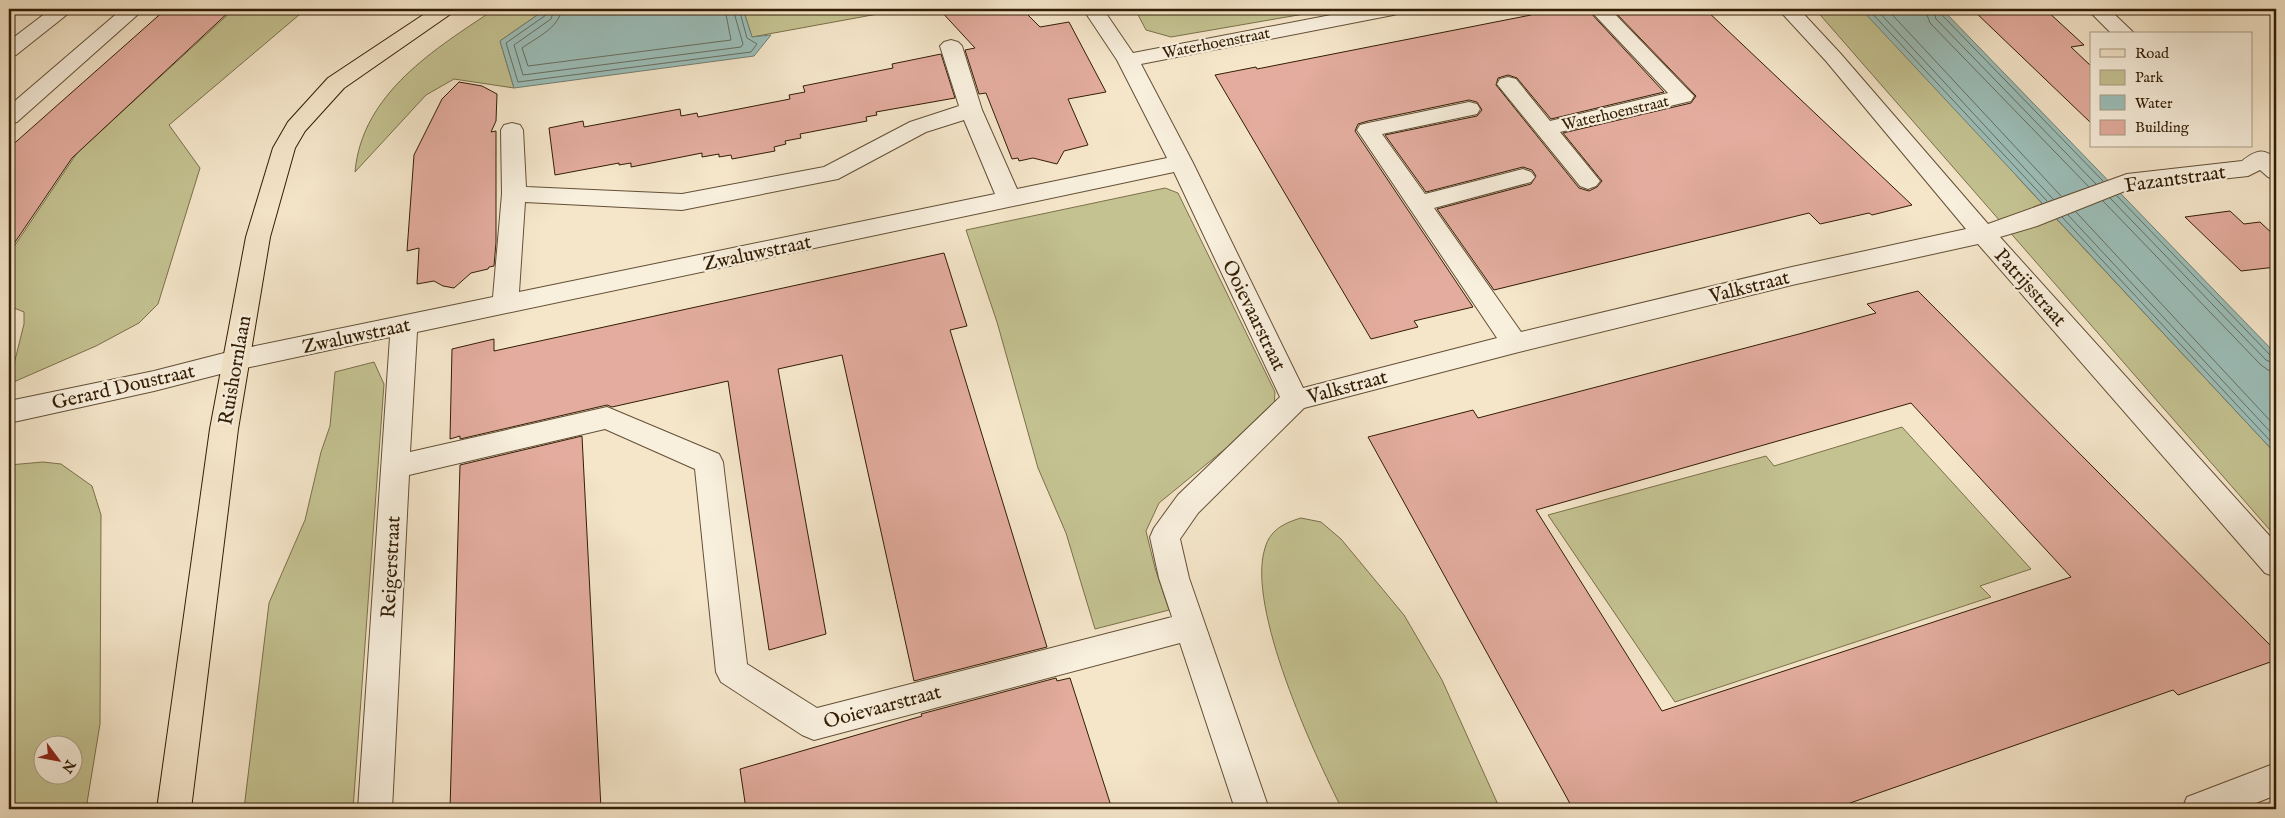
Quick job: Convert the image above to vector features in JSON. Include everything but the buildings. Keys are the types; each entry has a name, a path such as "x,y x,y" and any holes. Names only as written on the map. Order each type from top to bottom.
{"main road":[{"name":"Ruishornlaan","path":"174,809 224,429 258,237 284,148 296,127 336,83 445,9"}],"street":[{"path":"9,51 64,9"},
{"path":"9,117 134,9"},
{"name":"Ooievaarstraat","path":"1093,9 1128,60 1181,163 1296,400"},
{"name":"Waterhoenstraat","path":"1128,60 1393,9"},
{"name":"Waterhoenstraat","path":"1545,128 1683,96 1599,9"},
{"name":"Patrijsstraat","path":"1788,9 1834,56 1983,234 2276,564"},
{"path":"2098,9 2123,32"},
{"path":"951,46 971,110 1009,199"},
{"name":"Waterhoenstraat","path":"1508,84 1588,181"},
{"path":"1469,109 1368,130 1515,343"},
{"path":"514,194 682,202 830,174 918,128 971,110"},
{"path":"505,303 514,194 512,130"},
{"name":"Fazantstraat","path":"1983,234 2028,220 2127,182 2248,168 2265,157"},
{"name":"Zwaluwstraat","path":"236,360 1181,163"},
{"path":"1419,204 1523,177"},
{"name":"Valkstraat","path":"1296,400 1515,343 1792,276 1983,234"},
{"name":"Reigerstraat","path":"375,809 404,324"},
{"name":"Gerard Doustraat","path":"9,412 154,381 236,360"},
{"path":"1252,809 1174,578 1165,537 1188,504 1296,400"},
{"name":"Ooievaarstraat","path":"396,467 607,418 709,462 732,672 814,724 1190,626"},
{"path":"2199,809 2276,779"}],"green space":[{"path":"234,9 306,9 169,125 200,168 158,304 139,323 96,346 9,384 24,324 24,312 9,306 9,254 77,153"},
{"path":"495,9 546,9 500,41 514,88 454,79 426,95 355,172 361,144 371,119 387,96 426,57"},
{"path":"743,9 905,9 752,37"},
{"path":"1135,9 1333,9 1171,37 1146,30"},
{"path":"1815,9 1866,9 1933,75 2021,181 2276,454 2276,537"},
{"path":"1165,188 1178,193 1275,392 1274,409 1159,503 1146,531 1155,568 1169,610 1095,629 1066,533 1038,468 997,322 966,230"},
{"path":"374,362 384,384 353,809 244,809 269,603 305,520 321,452 330,426 335,372"},
{"path":"1902,427 2031,569 1980,586 1991,597 1675,702 1548,515 1766,456 1774,466"},
{"path":"43,462 61,464 92,486 101,515 100,724 86,809 9,809 9,465"},
{"path":"1301,518 1321,522 1341,539 1404,615 1442,680 1500,809 1342,809 1300,718 1274,642 1265,606 1262,574 1267,542 1278,528"}],"water":[{"path":"546,9 743,9 752,37 771,35 754,56 514,88 500,41"},
{"path":"1861,9 1942,9 2276,354 2276,454"}]}
